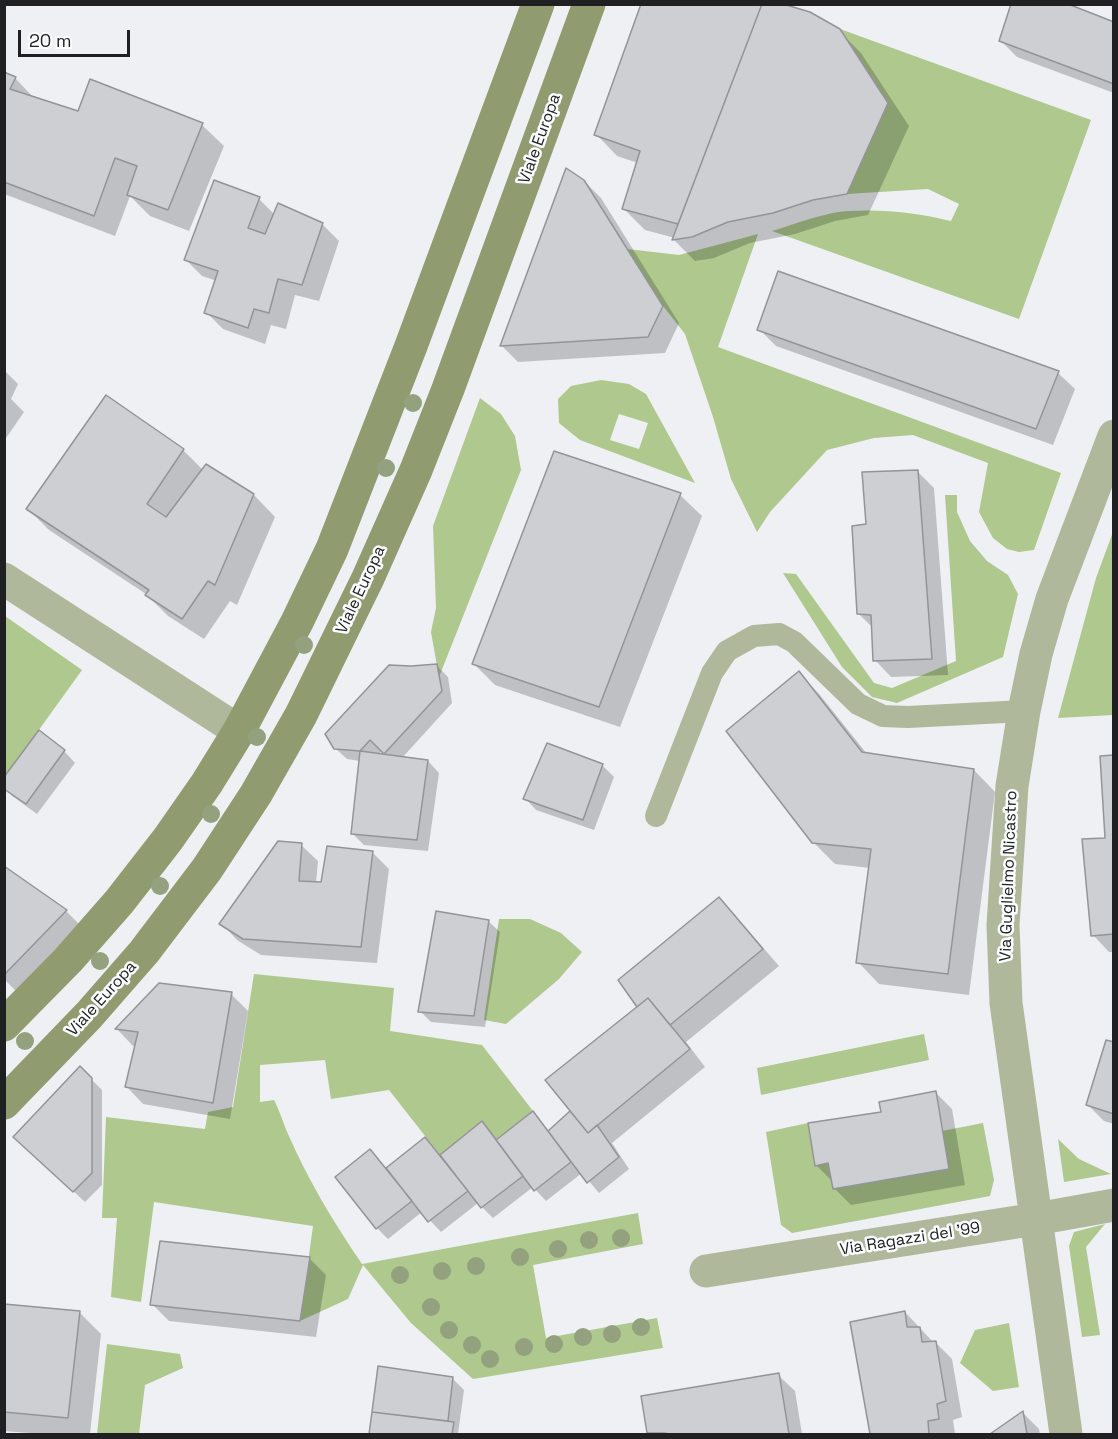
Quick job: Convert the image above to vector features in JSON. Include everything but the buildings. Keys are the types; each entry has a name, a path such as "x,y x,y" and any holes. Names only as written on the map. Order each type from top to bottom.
{"main road":[{"path":"4,1025 68,960 119,902 168,839 207,783 297,622 332,549 411,346 538,4"},
{"name":"Viale Europa","path":"4,1103 89,1015 144,952 207,869 256,794 301,715 368,578 416,470 589,4"}],"street":[{"name":"Via Guglielmo Nicastro","path":"1066,1434 1006,1003 1004,925 1012,786 1036,654 1052,600 1113,436"},
{"path":"4,579 238,730"},
{"name":"Via Ragazzi del '99","path":"706,1271 1113,1205"}],"lane":[{"path":"656,816 712,673 727,651 754,636 778,634 794,642 858,704 883,716 908,717 1024,711"}],"green space":[{"path":"840,29 1091,120 1019,319 772,231 821,216 849,211 901,212 951,221 959,204 928,189 847,194 888,103"},
{"path":"758,234 718,347 1061,473 1034,550 1019,552 1007,549 993,538 979,512 988,463 913,435 874,438 827,450 770,512 757,532 731,479 685,334 663,306 627,249 679,255"},
{"path":"601,380 629,384 646,394 695,483 580,440 559,423 558,399 571,386","holes":["619,414 648,423 639,449 610,440"]},
{"path":"480,398 501,414 515,436 521,470 439,677 431,632 436,608 433,526"},
{"path":"945,495 957,495 957,512 970,541 987,561 1008,575 1018,594 1003,657 897,703 872,697 842,667 783,573 796,574 874,683 892,688 956,661"},
{"path":"1113,532 1113,715 1058,718 1096,578"},
{"path":"5,616 82,670 5,777"},
{"path":"499,919 530,919 561,933 582,952 559,979 506,1024 484,1020"},
{"path":"254,974 394,988 390,1031 482,1045 533,1111 496,1140 482,1122 440,1155 389,1090 331,1099 325,1060 260,1065 260,1102 274,1100 313,1185 362,1264 638,1213 643,1244 533,1265 546,1338 657,1318 663,1348 473,1379 411,1323 363,1265 348,1299 300,1321 313,1226 154,1202 141,1302 111,1297 117,1218 102,1218 106,1117 205,1129 208,1112 233,1107"},
{"path":"924,1034 929,1060 761,1095 757,1068"},
{"path":"808,1123 815,1165 828,1163 834,1189 949,1169 942,1131 983,1123 994,1180 990,1196 792,1233 781,1225 766,1132"},
{"path":"1058,1139 1079,1159 1111,1174 1064,1182"},
{"path":"1105,1224 1086,1247 1100,1335 1082,1337 1069,1246 1074,1232"},
{"path":"1009,1323 1019,1387 993,1391 960,1363 975,1330"},
{"path":"107,1344 180,1354 183,1368 145,1385 139,1434 97,1434"}]}
